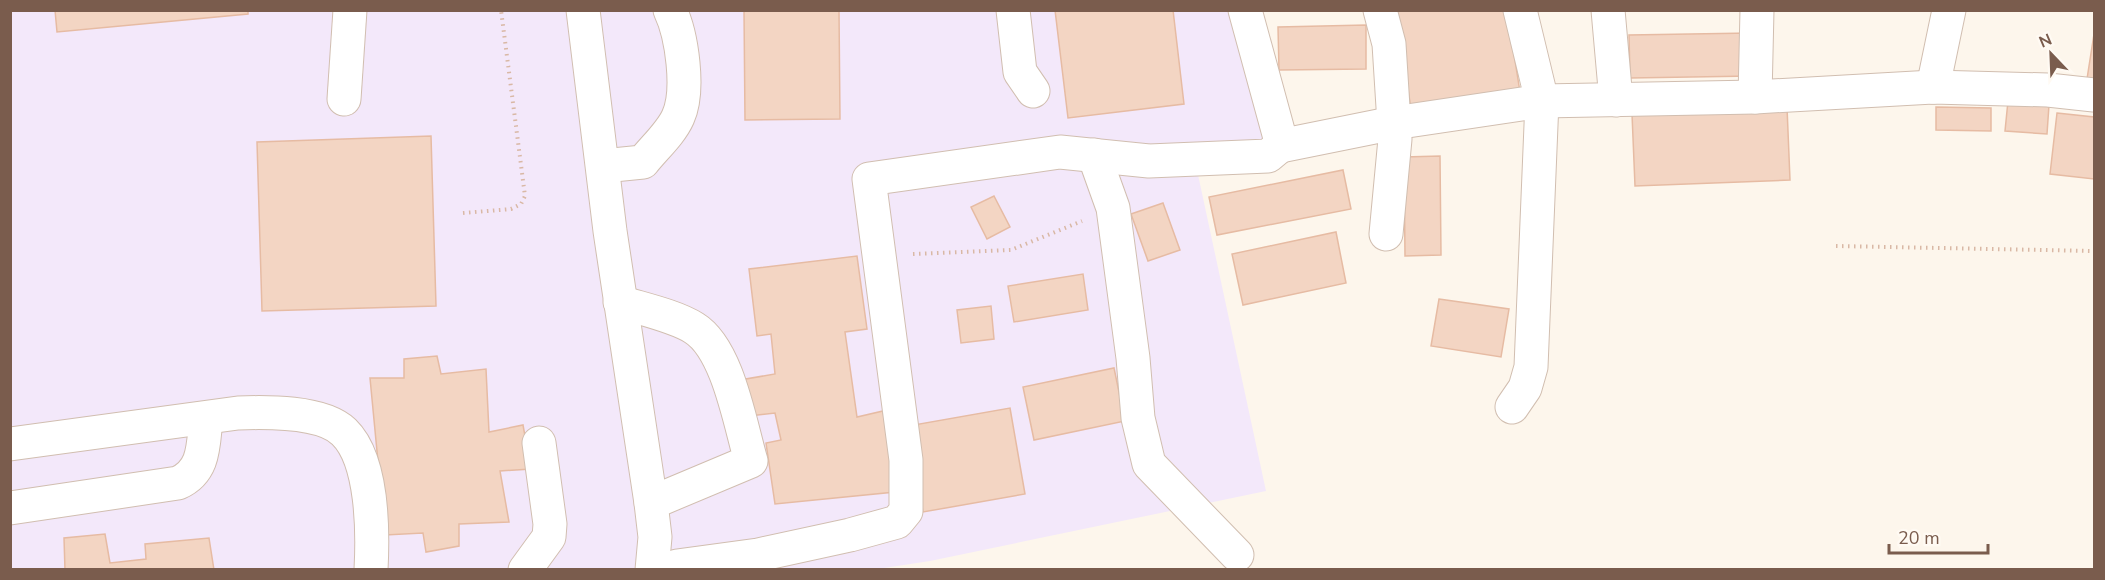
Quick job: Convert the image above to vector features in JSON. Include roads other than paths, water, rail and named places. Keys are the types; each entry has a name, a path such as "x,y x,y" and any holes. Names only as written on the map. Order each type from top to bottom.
{"street":[{"path":"344,99 350,10"},
{"path":"583,10 620,302 651,503 655,537 652,570"},
{"path":"603,166 643,162 678,117 684,79 681,48 670,10"},
{"path":"1013,10 1020,72 1033,91"},
{"path":"1245,10 1275,117 1280,146"},
{"path":"1380,10 1389,44 1395,140 1386,234"},
{"path":"1512,407 1525,388 1531,367 1542,101 1520,10"},
{"path":"1608,10 1616,100"},
{"path":"1755,97 1757,10"},
{"path":"1933,87 1950,10"},
{"path":"674,570 677,566 758,555 850,536 897,522 906,511 906,460 869,179 1009,157 1060,152 1149,160 1239,159 1268,156 1280,146 1394,123 1542,101 1755,97 1933,87 2048,90 2094,95"},
{"path":"1094,155 1113,208 1133,358 1138,418 1149,464 1237,555"},
{"path":"620,302 693,327 704,337 724,370 751,461 651,503"},
{"path":"10,444 238,413 273,412 307,417 332,425 344,432 367,477 372,549 370,570"},
{"path":"10,508 178,483 189,478 201,460 206,419"},
{"path":"525,570 549,537 550,524 539,443"}]}
